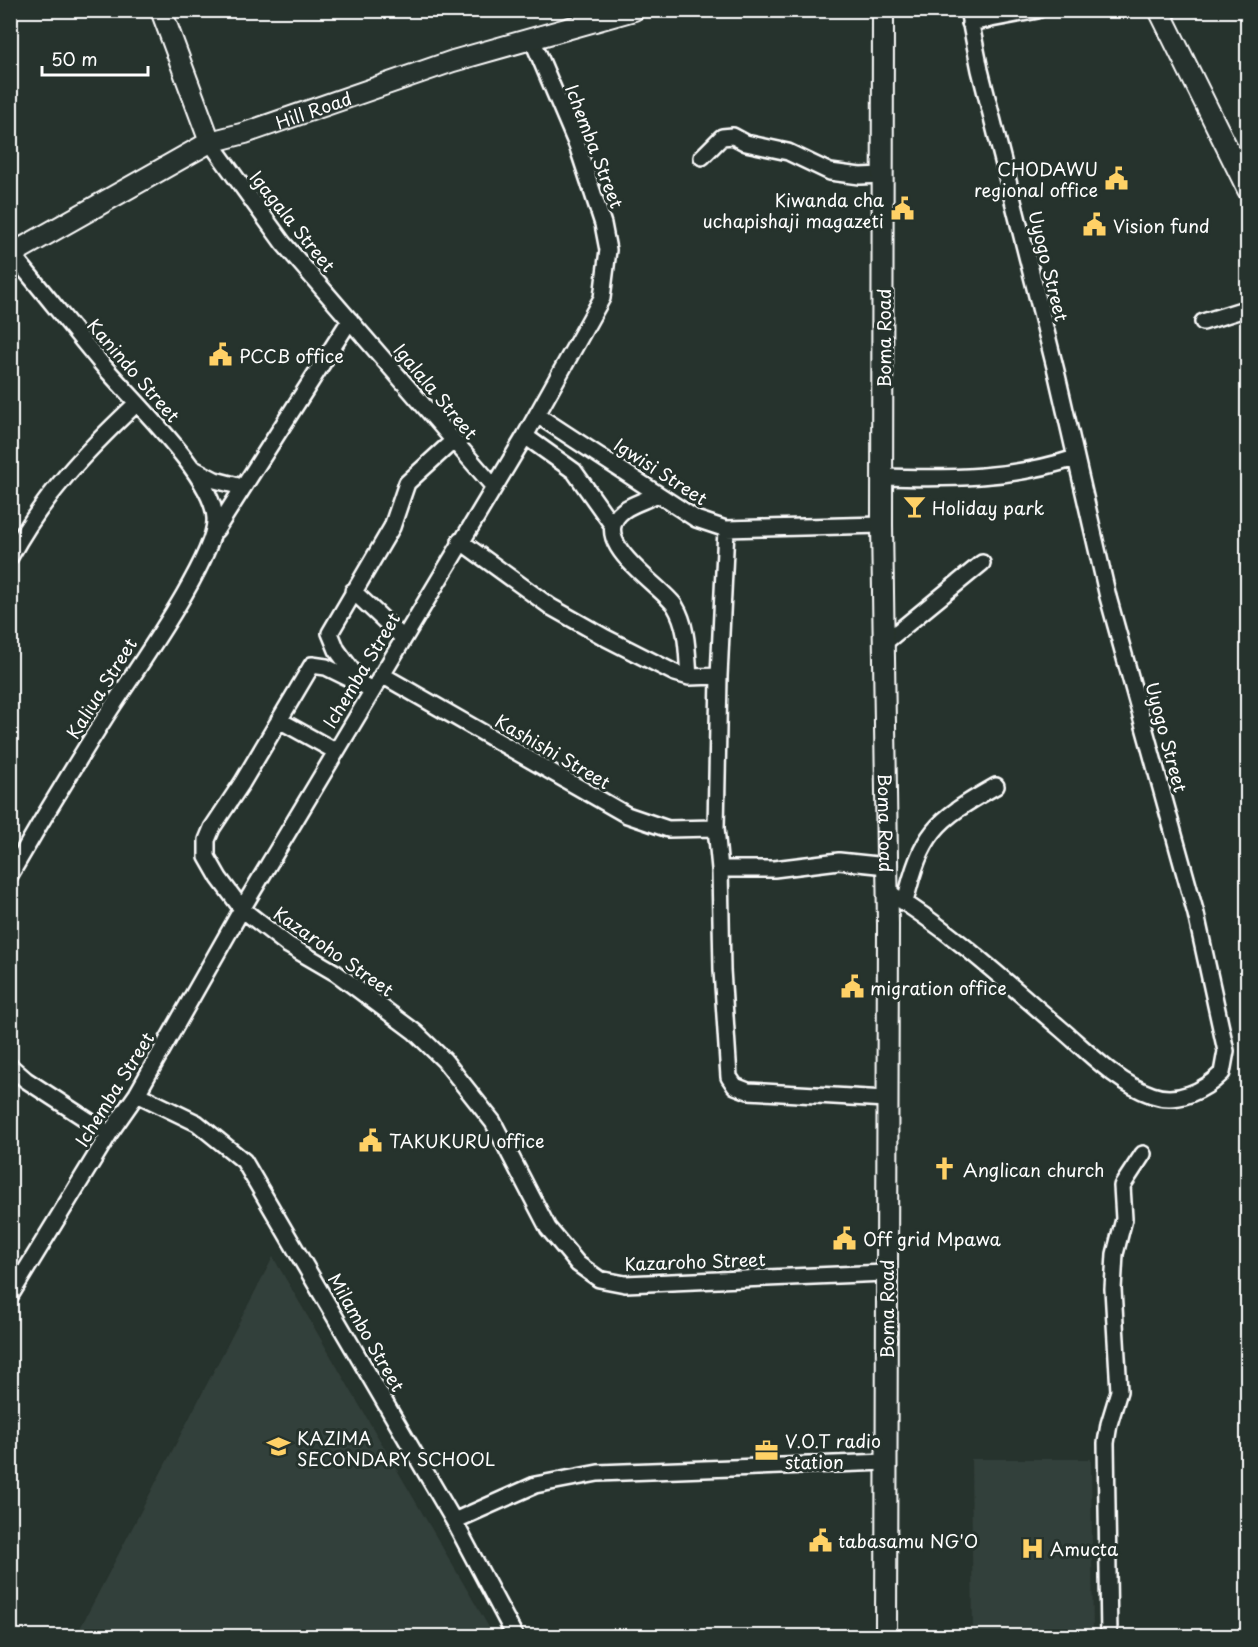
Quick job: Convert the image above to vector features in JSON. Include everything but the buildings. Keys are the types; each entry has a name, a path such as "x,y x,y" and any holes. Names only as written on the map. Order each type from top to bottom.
{"main road":[{"path":"160,10 210,142"},
{"name":"Hill Road","path":"11,254 210,142 253,131 453,61 532,39 606,14 634,10"},
{"name":"Boma Road","path":"883,10 882,525 888,892 885,1273 886,1636"},
{"path":"1159,10 1248,190"}],"street":[{"path":"969,17 1038,10"},
{"name":"Uyogo Street","path":"888,892 983,961 1115,1074 1152,1095 1174,1099 1198,1091 1222,1073 1226,1051 1196,914 1108,597 969,17"},
{"name":"Ichemba Street","path":"10,1296 109,1134 137,1094 242,909 335,752 367,687 382,675 402,637 537,415 602,297 607,273 608,250 593,189 532,39"},
{"path":"702,157 722,137 733,136 746,143 788,152 830,172 860,176 882,175"},
{"name":"Igagala Street","path":"210,142 283,243 350,320"},
{"name":"Kanindo Street","path":"11,254 192,468 204,488 215,525"},
{"path":"1203,322 1248,308"},
{"path":"215,525 293,413 350,320"},
{"name":"Igalala Street","path":"350,320 494,487"},
{"path":"10,557 50,494 70,469 136,404"},
{"name":"Igwisi Street","path":"537,415 696,519 726,529 882,525"},
{"path":"525,435 566,464 594,497 613,526 616,545 624,556 664,593 682,621 689,678"},
{"path":"367,687 331,639 334,624 392,527 407,483 453,441"},
{"path":"882,477 987,477 1023,473 1076,458"},
{"path":"192,468 209,477 242,487"},
{"path":"613,526 622,511 657,494"},
{"path":"594,497 630,507"},
{"name":"Kaliua Street","path":"10,875 98,728 187,588 215,525"},
{"path":"726,529 719,676 716,828 720,869 724,1014 729,1077 735,1086 748,1091 886,1099"},
{"path":"460,541 551,607 606,638 689,678 719,676"},
{"path":"883,644 982,563"},
{"path":"352,591 402,637"},
{"name":"Kazaroho Street","path":"367,687 314,663 308,669 207,840 207,856 219,878 242,909 288,945 336,973 415,1032 444,1060 493,1122 548,1228 578,1264 599,1279 625,1284 885,1273"},
{"name":"Kashishi Street","path":"382,675 627,815 668,829 716,828"},
{"path":"279,720 335,752"},
{"path":"904,902 914,867 931,831 942,820 996,786"},
{"path":"720,869 774,869 839,861 887,866"},
{"path":"10,1066 26,1080 109,1134"},
{"name":"Milambo Street","path":"137,1094 197,1123 244,1161 454,1521 515,1636"},
{"path":"1109,1636 1107,1443 1108,1424 1119,1391 1114,1263 1124,1219 1122,1186 1143,1154"},
{"path":"454,1521 535,1485 598,1473 887,1462"}],"shaded area":[{"name":"KAZIMA SECONDARY SCHOOL","path":"273,1257 494,1636 76,1636"},
{"name":"Amucta","path":"971,1459 1091,1459 1093,1636 973,1636"}],"place":[{"name":"CHODAWU regional office","path":"1116,178"},
{"name":"Kiwanda cha uchapishaji magazeti","path":"902,209"},
{"name":"Vision fund","path":"1095,225"},
{"name":"PCCB office","path":"221,355"},
{"name":"Holiday park","path":"914,507"},
{"name":"migration office","path":"852,987"},
{"name":"TAKUKURU office","path":"371,1140"},
{"name":"Anglican church","path":"945,1169"},
{"name":"Off grid Mpawa","path":"845,1238"},
{"name":"KAZIMA SECONDARY SCHOOL","path":"279,1447"},
{"name":"V.O.T radio station","path":"767,1450"},
{"name":"tabasamu NG'O","path":"820,1540"},
{"name":"Amucta","path":"1032,1548"}]}
